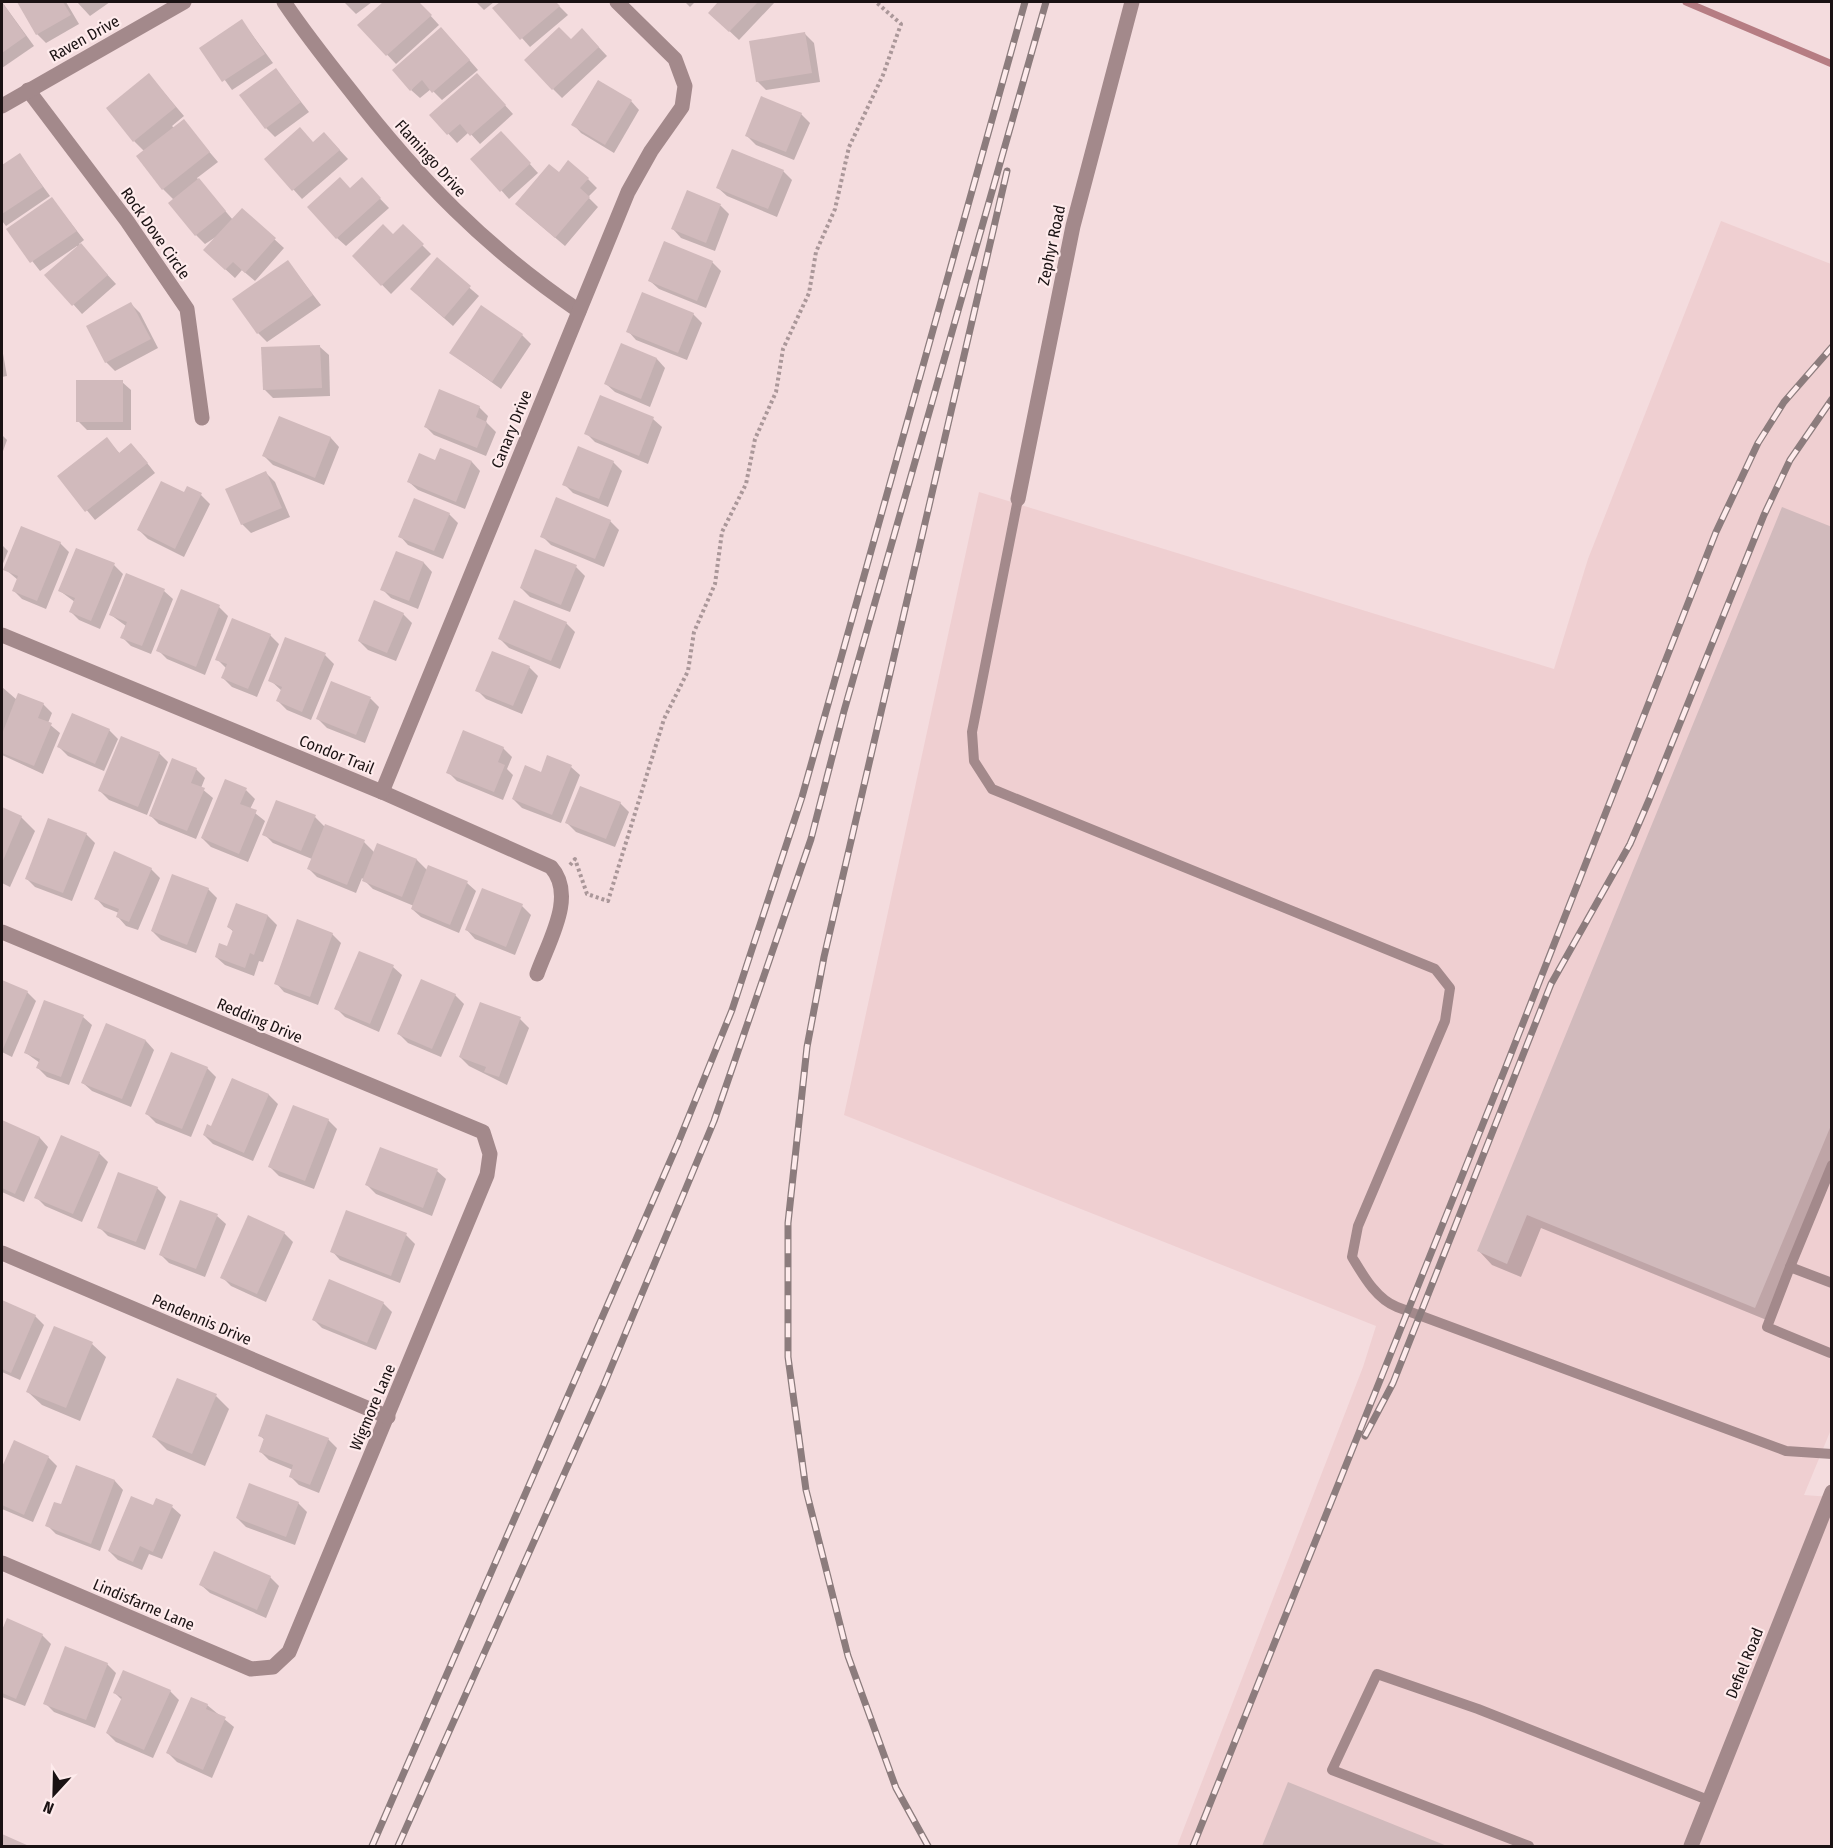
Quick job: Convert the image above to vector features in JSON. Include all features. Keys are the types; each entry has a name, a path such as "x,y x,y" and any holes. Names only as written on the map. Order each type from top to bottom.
{"street":[{"name":"Raven Drive","path":"2,106 184,2"},
{"name":"Flamingo Drive","path":"284,2 371,117 458,215 503,256 579,311"},
{"name":"Canary Drive","path":"382,792 628,192 651,151 682,106 685,86 675,59 617,2"},
{"name":"Zephyr Road","path":"1018,499 1073,226 1132,2"},
{"name":"Rock Dove Circle","path":"28,90 127,221 187,309 202,418"},
{"name":"Condor Trail","path":"2,635 382,792 541,861 559,875"},
{"path":"537,974 561,907 564,890 559,875"},
{"name":"Redding Drive","path":"2,932 483,1132 490,1154"},
{"name":"Wigmore Lane","path":"273,1667 289,1652 487,1175 490,1154"},
{"name":"Pendennis Drive","path":"2,1253 388,1417"},
{"name":"Defiel Road","path":"1691,1846 1832,1492"},
{"name":"Lindisfarne Lane","path":"2,1563 251,1669 273,1667"}],"lane":[{"path":"1018,499 972,732 974,761 992,789 1435,969 1450,988 1445,1021 1358,1226 1352,1257 1366,1281 1389,1304 1397,1307 1786,1451 1832,1454"},
{"path":"1830,1353 1767,1327 1832,1165"},
{"path":"1790,1268 1832,1283"},
{"path":"1529,1846 1332,1770 1377,1674 1479,1709 1708,1800"}],"path":[{"path":"559,875 575,859 587,894 608,901 664,719 688,671 694,632 715,584 722,532 746,484 755,439 776,392 783,349 809,293 816,252 835,210 849,147 883,75 901,24 876,2"}],"shaded area":[{"path":"1721,221 1831,264 1832,1427 1804,1495 1831,1497 1831,1846 1177,1846 1363,1367 1376,1326 844,1115 979,492 1554,669 1588,559"}],"building":[{"path":"2,2 26,36 2,53"},
{"path":"17,2 63,2 71,15 36,35"},
{"path":"383,2 419,2 432,15 386,56 357,25"},
{"path":"500,2 556,2 560,6 520,40 492,8"},
{"path":"718,2 758,2 729,32 708,13"},
{"path":"242,19 265,54 222,82 199,48"},
{"path":"441,27 470,60 432,93 422,80 410,91 392,70"},
{"path":"559,27 571,39 582,28 599,47 552,90 524,60"},
{"path":"805,32 812,73 756,82 749,41"},
{"path":"276,68 301,102 265,129 239,95"},
{"path":"149,73 176,107 133,142 106,108"},
{"path":"477,73 506,105 470,136 460,124 447,135 429,115"},
{"path":"598,80 632,100 605,145 571,125"},
{"path":"761,96 802,113 786,152 745,136"},
{"path":"184,119 210,152 162,190 136,156"},
{"path":"300,127 313,142 324,132 340,150 292,191 264,159"},
{"path":"501,131 531,163 500,192 470,159"},
{"path":"732,149 784,170 768,209 716,188"},
{"path":"20,153 43,187 2,214 2,165"},
{"path":"568,160 589,178 580,188 590,197 555,238 515,204 549,164 559,172"},
{"path":"340,177 350,188 362,177 381,198 336,239 307,207"},
{"path":"199,178 226,211 195,236 168,203"},
{"path":"687,190 721,204 706,243 671,229"},
{"path":"52,197 77,231 30,263 6,229"},
{"path":"242,208 276,238 245,273 233,262 225,270 203,250"},
{"path":"383,224 393,234 403,224 424,244 381,286 352,256"},
{"path":"664,241 713,261 697,301 648,281"},
{"path":"81,243 108,275 72,306 44,275"},
{"path":"437,257 471,286 444,318 410,289"},
{"path":"288,260 313,295 257,334 232,299"},
{"path":"642,292 694,313 678,353 626,332"},
{"path":"131,302 151,339 105,363 86,326"},
{"path":"481,305 523,334 492,382 449,353"},
{"path":"621,343 657,358 641,399 604,384"},
{"path":"320,345 322,388 263,390 261,347"},
{"path":"76,380 123,380 123,422 76,422"},
{"path":"439,389 480,406 476,417 487,422 477,448 424,427"},
{"path":"600,395 654,417 639,456 584,434"},
{"path":"279,416 331,437 315,478 262,456"},
{"path":"107,437 119,453 131,443 148,463 85,512 57,476"},
{"path":"578,446 614,461 599,499 562,485"},
{"path":"440,448 472,461 456,502 407,482 419,453 435,460"},
{"path":"266,471 282,508 241,525 225,489"},
{"path":"161,481 184,492 187,486 202,493 175,549 137,530"},
{"path":"556,497 611,520 595,559 540,537"},
{"path":"414,498 450,513 434,551 398,537"},
{"path":"1782,507 1832,527 1832,1123 1755,1308 1527,1215 1507,1264 1477,1251"},
{"path":"21,526 61,542 37,601 12,591 18,576 3,570"},
{"path":"76,548 115,563 91,621 69,612 75,598 58,591"},
{"path":"535,549 577,565 561,605 520,588"},
{"path":"396,551 424,562 409,601 380,590"},
{"path":"126,573 165,589 142,646 120,638 127,622 109,615"},
{"path":"181,589 220,605 196,667 156,651"},
{"path":"374,600 404,613 387,653 358,641"},
{"path":"514,600 567,622 551,661 498,639"},
{"path":"232,618 271,634 248,689 221,678 227,664 215,660"},
{"path":"285,637 326,653 302,712 276,701 282,687 268,681"},
{"path":"492,651 530,666 513,706 475,691"},
{"path":"331,681 371,697 356,735 316,719"},
{"path":"18,693 44,703 38,718 52,723 34,766 2,753 2,734"},
{"path":"72,713 110,729 95,764 57,747"},
{"path":"463,730 504,747 498,762 505,765 494,792 446,773"},
{"path":"121,736 160,752 138,807 98,791"},
{"path":"547,755 572,765 552,815 512,799 525,765 541,772"},
{"path":"172,758 197,768 191,783 205,788 187,831 149,816"},
{"path":"225,779 247,788 240,804 257,810 239,854 201,838"},
{"path":"580,786 621,802 606,839 565,823"},
{"path":"276,800 316,815 301,851 262,835"},
{"path":"2,807 22,816 2,863"},
{"path":"48,818 87,833 63,893 25,879"},
{"path":"325,824 365,840 347,885 307,869"},
{"path":"377,843 417,859 402,897 362,881"},
{"path":"114,851 152,868 129,922 116,917 119,909 94,899"},
{"path":"428,865 468,881 450,925 411,909"},
{"path":"172,874 209,888 187,945 151,931"},
{"path":"482,888 523,904 506,947 465,930"},
{"path":"236,903 268,915 254,955 250,953 245,968 215,957 219,943 227,946 233,930 227,927"},
{"path":"297,919 333,933 310,997 274,984"},
{"path":"359,951 394,965 370,1024 334,1009"},
{"path":"421,979 456,994 432,1049 397,1034"},
{"path":"2,980 28,991 3,1049 2,1048"},
{"path":"44,1000 84,1015 61,1077 36,1068 40,1059 24,1053"},
{"path":"480,1002 521,1017 499,1077 484,1072 486,1067 459,1057"},
{"path":"106,1023 146,1040 122,1099 81,1083"},
{"path":"171,1052 208,1067 182,1129 145,1114"},
{"path":"232,1078 269,1094 244,1153 203,1135 207,1124 211,1126"},
{"path":"293,1105 329,1119 305,1181 268,1167"},
{"path":"2,1120 40,1137 15,1194 2,1188"},
{"path":"61,1135 100,1152 73,1214 34,1198"},
{"path":"380,1147 438,1169 423,1208 365,1185"},
{"path":"118,1172 158,1187 136,1242 97,1228"},
{"path":"180,1200 218,1214 196,1269 159,1255"},
{"path":"346,1210 407,1233 391,1276 330,1252"},
{"path":"248,1215 285,1232 257,1294 220,1278"},
{"path":"329,1279 384,1302 367,1343 312,1320"},
{"path":"2,1300 36,1315 11,1373 2,1369"},
{"path":"54,1326 93,1342 66,1408 26,1392"},
{"path":"177,1378 217,1394 192,1454 152,1437"},
{"path":"266,1414 329,1438 310,1485 289,1477 293,1465 259,1452 264,1438 258,1436"},
{"path":"14,1440 49,1456 24,1515 2,1505 2,1467"},
{"path":"76,1465 115,1480 91,1544 45,1526 54,1502 61,1504"},
{"path":"249,1483 299,1502 286,1537 236,1518"},
{"path":"131,1496 153,1505 156,1498 173,1505 153,1552 140,1546 133,1562 108,1551"},
{"path":"214,1551 271,1576 257,1610 199,1585"},
{"path":"7,1618 43,1634 16,1699 2,1693 2,1630"},
{"path":"65,1646 108,1663 86,1720 43,1704"},
{"path":"123,1670 171,1690 144,1750 106,1733 122,1697 113,1693"},
{"path":"191,1697 208,1704 206,1709 226,1717 203,1770 166,1753"},
{"path":"1288,1782 1447,1846 1262,1846"},
{"path":"2,1834 29,1846 2,1846"}],"waterway":[{"path":"1686,2 1832,64"}],"railway":[{"path":"372,1846 678,1143 732,1010 802,797 1025,2"},
{"path":"398,1846 603,1387 714,1121 811,839 844,711 1046,2"},
{"path":"928,1846 896,1788 848,1656 806,1490 788,1357 788,1223 807,1047 824,957 1007,171"},
{"path":"1193,1846 1505,1069 1716,532 1758,443 1784,402 1832,347"},
{"path":"1365,1436 1393,1383 1551,984 1630,844 1764,515 1790,460 1832,399"}]}
